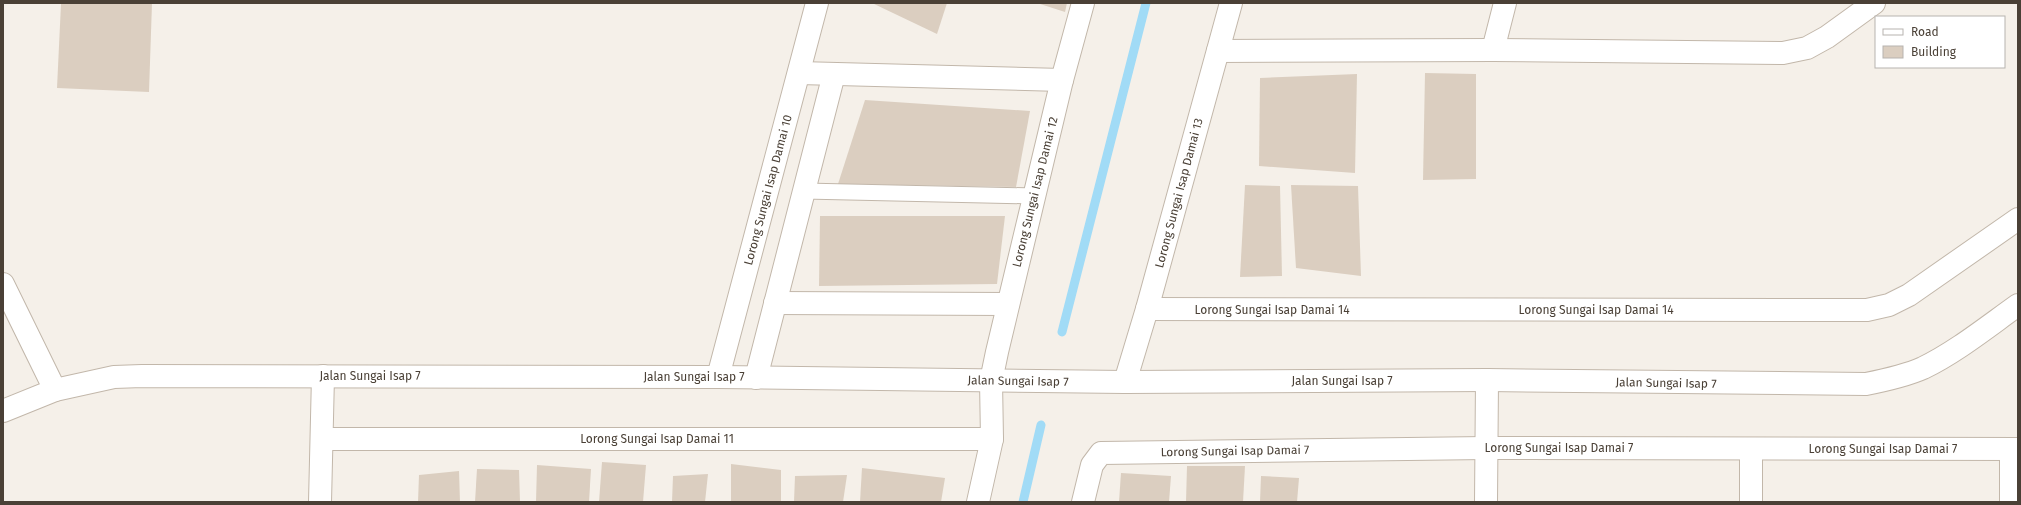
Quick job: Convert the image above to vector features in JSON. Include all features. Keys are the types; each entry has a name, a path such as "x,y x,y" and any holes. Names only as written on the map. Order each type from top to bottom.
{"street":[{"name":"Lorong Sungai Isap Damai 10","path":"718,377 817,3"},
{"name":"Lorong Sungai Isap Damai 12","path":"991,381 1062,80 1083,3"},
{"name":"Lorong Sungai Isap Damai 13","path":"1125,382 1147,309 1231,3"},
{"path":"1493,50 1505,3"},
{"path":"1218,51 1493,50 1784,53 1806,48 1827,37 1874,3"},
{"path":"799,73 1062,80"},
{"path":"756,378 834,74"},
{"name":"Lorong Sungai Isap Damai 14","path":"1147,309 1867,310 1889,305 1909,295 2018,219"},
{"path":"3,284 55,390"},
{"path":"775,303 1008,304"},
{"name":"Jalan Sungai Isap 7","path":"3,411 55,390 114,377 718,377 1125,382 1487,380 1866,384 1897,378 1923,368 1964,343 2018,305"},
{"path":"320,502 323,439 323,376"},
{"path":"1486,502 1487,380"},
{"path":"978,502 992,439 991,381"},
{"name":"Lorong Sungai Isap Damai 11","path":"323,439 992,439"},
{"name":"Lorong Sungai Isap Damai 7","path":"1083,502 1092,465 1101,453 1486,448 2014,449"},
{"path":"1751,449 1751,502"},
{"path":"2011,502 2014,449"}],"lane":[{"path":"804,191 1034,196"}],"building":[{"path":"152,3 149,92 57,88 61,4"},
{"path":"872,3 947,3 937,34"},
{"path":"1037,3 1067,3 1065,12"},
{"path":"1425,73 1476,74 1476,179 1423,180"},
{"path":"1357,74 1355,173 1259,166 1260,78"},
{"path":"865,100 1030,111 1016,187 838,184"},
{"path":"1245,185 1280,186 1282,276 1240,277"},
{"path":"1291,185 1358,186 1361,276 1296,268"},
{"path":"820,216 1005,216 997,284 819,286"},
{"path":"602,462 646,465 643,502 599,502"},
{"path":"731,464 781,470 781,502 731,502"},
{"path":"537,465 591,469 589,502 536,502"},
{"path":"1187,466 1245,466 1243,502 1186,502"},
{"path":"862,468 945,478 941,502 860,502"},
{"path":"477,469 519,470 520,502 475,502"},
{"path":"459,471 460,502 418,502 419,475"},
{"path":"1121,473 1171,476 1169,502 1119,502"},
{"path":"708,474 705,502 672,502 673,476"},
{"path":"847,475 843,502 794,502 795,476"},
{"path":"1261,476 1299,478 1297,502 1260,502"}],"waterway":[{"path":"1062,332 1146,3"},
{"path":"1023,502 1041,425"}]}
